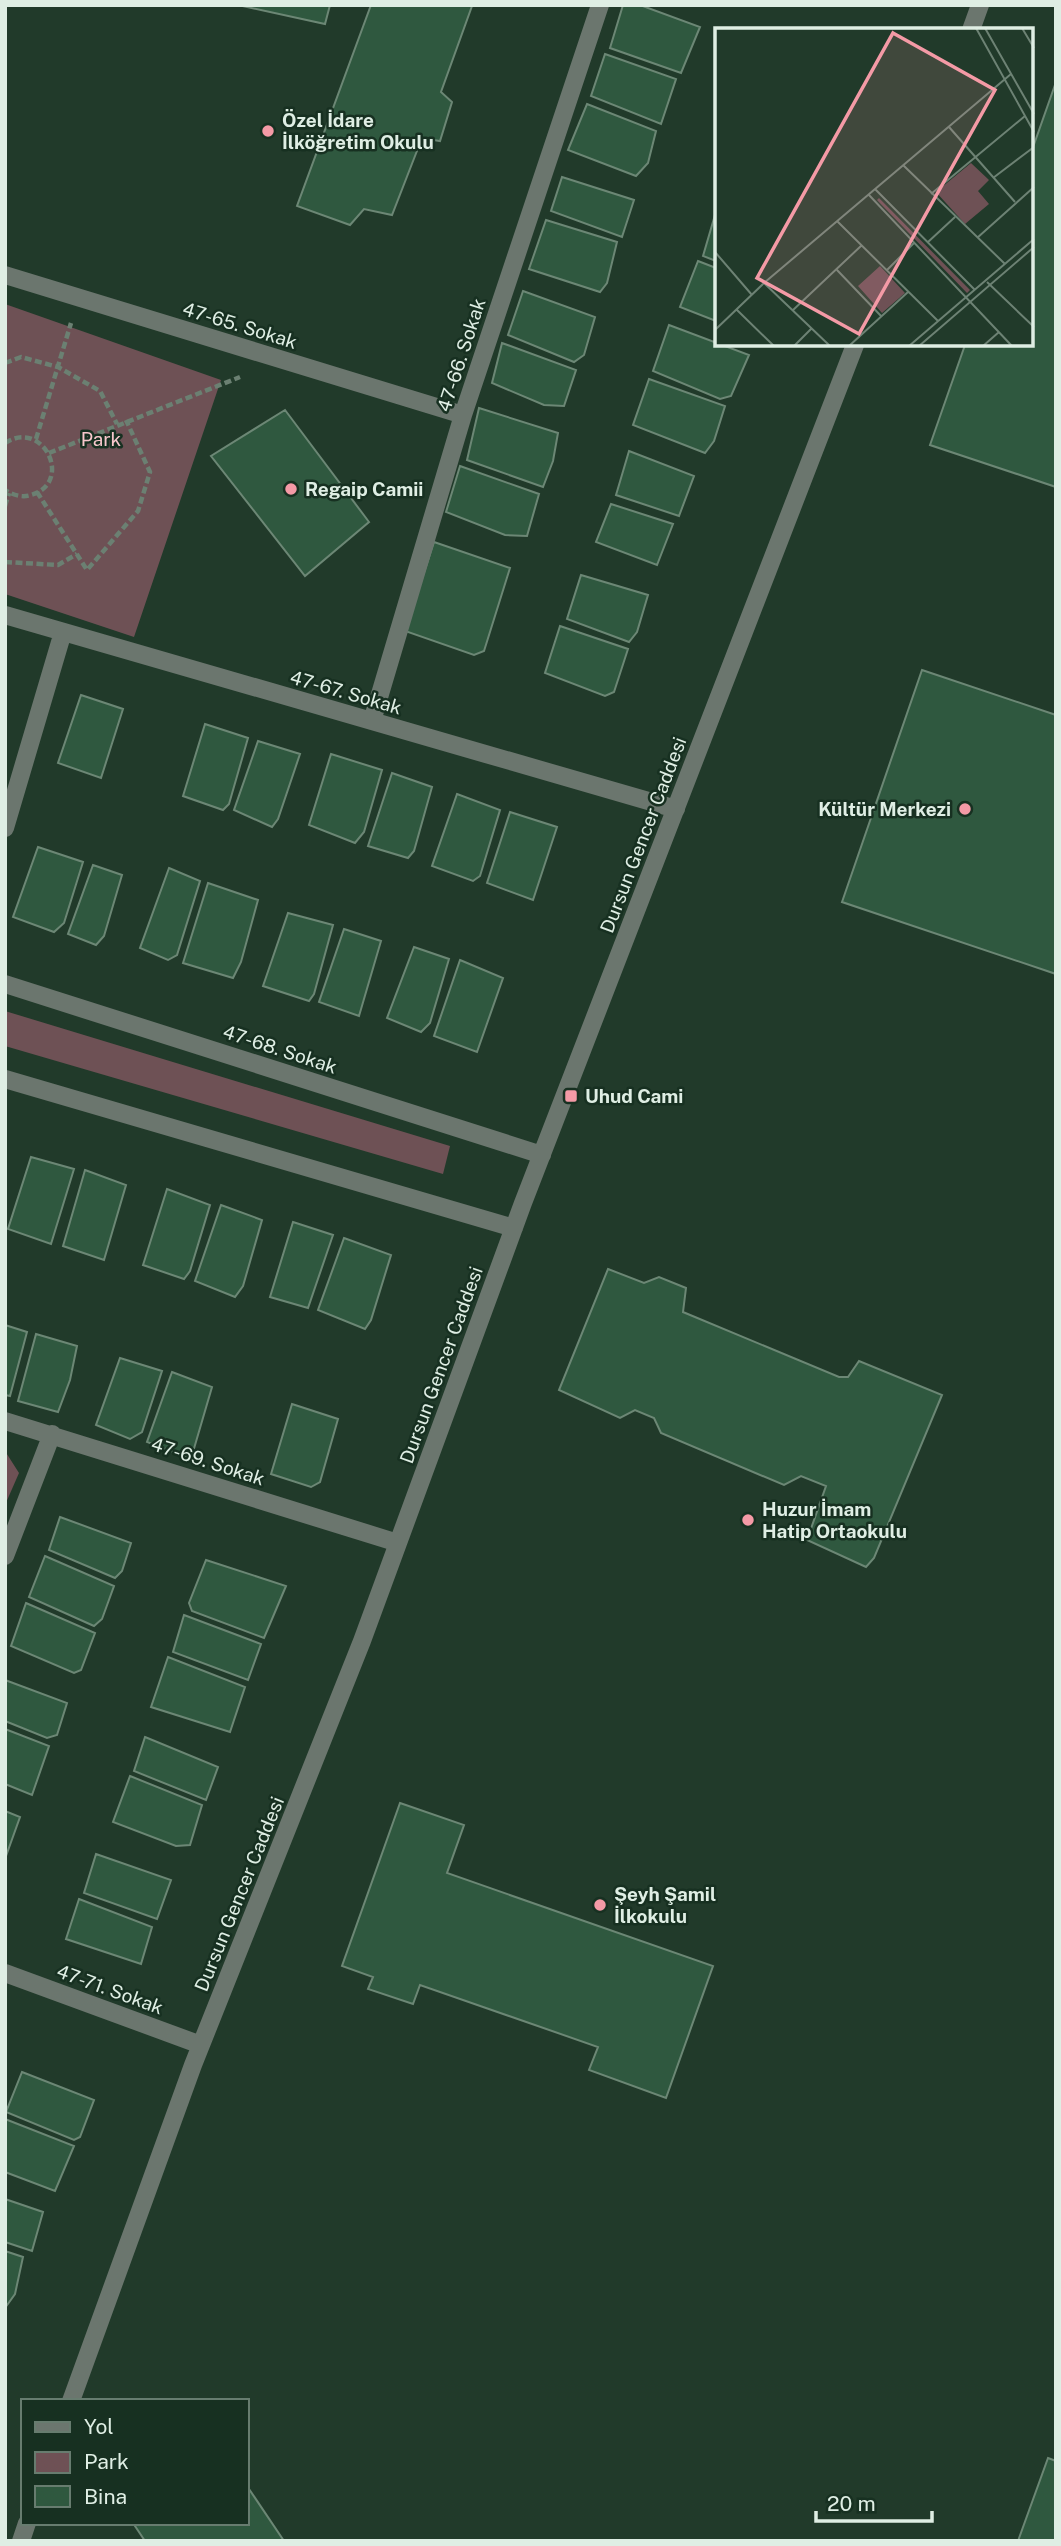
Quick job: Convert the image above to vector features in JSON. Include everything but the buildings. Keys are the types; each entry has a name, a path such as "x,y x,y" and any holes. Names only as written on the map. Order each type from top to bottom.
{"street":[{"name":"47-66. Sokak","path":"372,721 463,415 600,5"},
{"path":"972,28 980,5"},
{"name":"47-65. Sokak","path":"5,275 463,415"},
{"name":"Dursun Gencer Caddesi","path":"72,2399 201,2045 362,1642 514,1227 855,346"},
{"name":"47-67. Sokak","path":"5,615 676,809"},
{"path":"5,828 63,632"},
{"name":"47-68. Sokak","path":"5,984 542,1155"},
{"path":"5,1079 514,1227"},
{"name":"47-69. Sokak","path":"5,1421 398,1543"},
{"path":"5,1556 52,1434"},
{"name":"47-71. Sokak","path":"5,1973 201,2045"}],"path":[{"path":"36,439 78,297"},
{"path":"5,363 21,357 58,367 100,391 117,424"},
{"path":"49,453 284,360"},
{"path":"37,492 87,570 138,511 150,472 127,420"},
{"path":"5,506 7,491 21,496 37,492 50,480 53,462 49,453 36,439 6,439"},
{"path":"5,562 58,565 77,554"}],"green space":[{"name":"Park","path":"5,304 221,380 134,637 5,594"},
{"path":"5,1011 450,1146 443,1174 5,1046"},
{"path":"5,1451 19,1473 5,1505"}],"place":[{"name":"Özel İdare İlköğretim Okulu","path":"268,131"},
{"name":"Regaip Camii","path":"291,489"},
{"name":"Kültür Merkezi","path":"965,809"},
{"name":"Uhud Cami","path":"571,1096"},
{"name":"Huzur İmam Hatip Ortaokulu","path":"748,1520"},
{"name":"Şeyh Şamil İlkokulu","path":"600,1905"}]}
